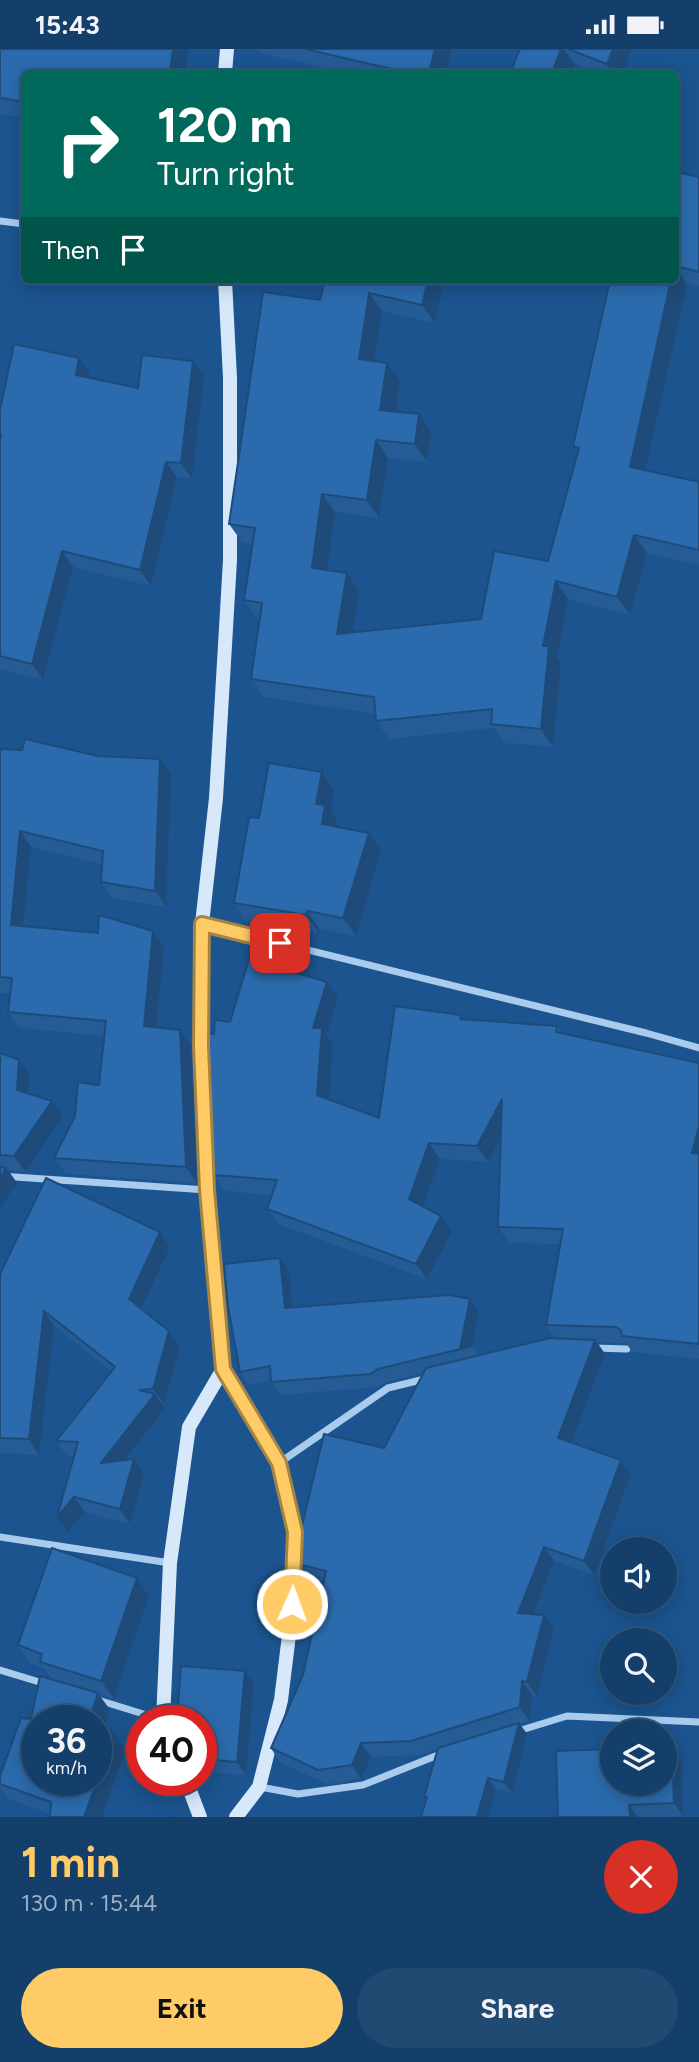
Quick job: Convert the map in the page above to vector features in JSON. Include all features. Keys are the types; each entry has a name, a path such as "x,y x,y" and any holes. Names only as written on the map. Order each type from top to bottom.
{"street":[{"path":"225,70 227,49"},
{"path":"0,221 21,224"},
{"path":"202,1059 202,924 216,798 230,560 230,378 225,284"},
{"path":"202,924 699,1048"},
{"path":"203,1098 207,1190 223,1369 279,1463 295,1532 290,1627 281,1700 259,1787 236,1817"},
{"path":"0,1176 207,1190"},
{"path":"587,1347 627,1349"},
{"path":"164,1705 170,1563 189,1427 223,1369"},
{"path":"279,1463 388,1388 441,1375"},
{"path":"0,1537 170,1563"},
{"path":"0,1670 50,1685"},
{"path":"88,1697 126,1709"},
{"path":"504,1735 568,1716 699,1722"},
{"path":"259,1787 298,1794 363,1785 454,1750"},
{"path":"192,1796 200,1817"}],"building":[{"path":"0,49 173,49 170,70 21,70 21,102 0,98"},
{"path":"305,49 435,49 430,70 396,70"},
{"path":"520,49 561,49 553,70 511,70"},
{"path":"568,49 613,49 607,64"},
{"path":"679,173 699,177 699,272 679,267"},
{"path":"324,284 427,284 422,305 369,293 359,359 387,363 380,410 419,414 415,444 376,440 367,500 322,494 312,568 347,573 337,634 481,619 494,551 548,561 579,448 573,446 609,284 670,284 630,467 699,482 699,550 634,535 617,597 556,581 543,646 549,646 541,729 491,724 492,709 376,721 374,697 251,679 262,603 244,600 255,528 229,524 263,292 320,300"},
{"path":"14,344 79,358 76,375 138,388 142,355 193,361 181,463 166,462 140,570 62,551 32,664 0,656 0,410"},
{"path":"25,739 98,756 160,759 155,891 101,882 103,851 20,831 11,925 98,933 99,915 153,931 144,1026 180,1030 186,1167 54,1158 75,1116 78,1082 99,1085 106,1021 8,1012 12,978 0,977 0,749 22,750"},
{"path":"269,763 322,772 316,804 325,805 322,824 369,833 343,918 234,903 249,817 259,818"},
{"path":"249,959 327,982 313,1028 322,1028 317,1095 379,1118 395,1006 461,1015 460,1019 557,1026 556,1032 699,1063 699,1126 692,1153 699,1154 699,1344 622,1336 621,1330 616,1327 546,1325 563,1229 498,1227 502,1099 477,1146 429,1143 409,1199 441,1216 416,1264 267,1209 277,1180 214,1175 209,1126 204,1136 200,1033 214,1034 215,1020 230,1022"},
{"path":"0,1053 19,1060 17,1090 52,1101 14,1156 0,1155"},
{"path":"46,1178 160,1232 129,1299 169,1331 153,1389 139,1390 155,1394 101,1463 134,1459 120,1509 74,1497 57,1517 78,1442 56,1441 115,1367 44,1311 29,1439 0,1438 0,1274"},
{"path":"280,1258 285,1308 449,1295 470,1299 460,1348 473,1346 378,1369 370,1374 271,1382 270,1366 240,1372 228,1306 224,1264"},
{"path":"550,1338 595,1340 558,1438 621,1460 584,1561 544,1547 518,1613 544,1615 527,1682 522,1681 520,1707 411,1741 361,1743 352,1765 318,1770 271,1748 303,1675 326,1571 293,1563 324,1434 384,1448 426,1368"},
{"path":"52,1548 137,1578 101,1681 40,1662 42,1654 18,1645"},
{"path":"181,1666 245,1671 237,1762 217,1760 217,1705 178,1705"},
{"path":"40,1676 98,1693 94,1705 34,1705"},
{"path":"21,1718 21,1791 0,1784 0,1776"},
{"path":"519,1723 504,1782 488,1778 477,1817 421,1817 438,1748"},
{"path":"600,1749 600,1796 674,1796 674,1803 629,1805 630,1817 558,1817 556,1751"},
{"path":"34,1796 92,1796 84,1817 50,1817 51,1802"}],"route":[{"path":"280,943 202,924 201,1046 207,1190 223,1369 279,1463 295,1532 292,1604"}]}
